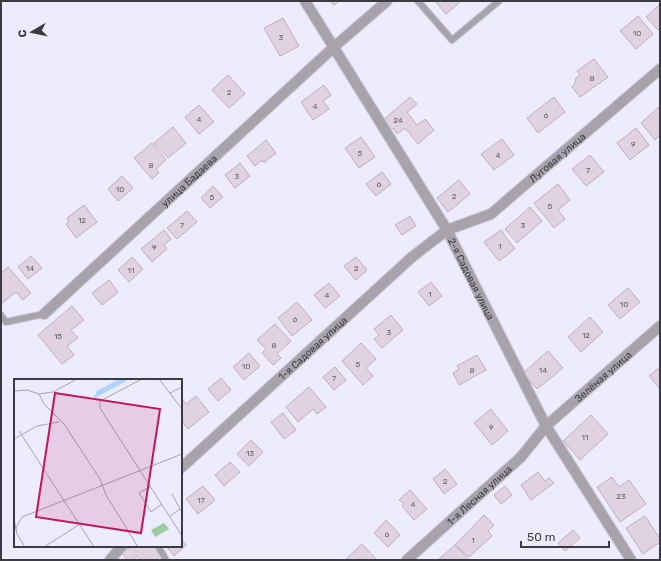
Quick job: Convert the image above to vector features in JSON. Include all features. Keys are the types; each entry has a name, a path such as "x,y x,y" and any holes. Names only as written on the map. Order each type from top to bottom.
{"street":[{"name":"2-я Садовая улица","path":"305,1 447,230 546,426 631,560"},
{"name":"улица Бадаева","path":"44,314 334,47 387,1"},
{"name":"Луговая улица","path":"447,230 491,214 660,70"},
{"name":"1-я Садовая улица","path":"182,467 412,257 447,230"},
{"name":"Зелёная улица","path":"546,426 660,326"},
{"name":"1-я Лесная улица","path":"407,560 521,457 546,426"},
{"path":"110,560 121,547"}],"lane":[{"path":"418,1 452,40 499,1"},
{"path":"1,316 6,322 44,314"},
{"path":"159,547 166,560"}],"building":[{"path":"330,1 339,1 334,5"},
{"path":"435,1 461,1 446,14"},
{"path":"660,4 660,29 658,30 646,17"},
{"path":"638,16 653,34 636,49 620,31"},
{"path":"283,18 299,46 280,56 264,28"},
{"path":"594,59 608,77 580,97 572,87 576,78 580,75 577,71"},
{"path":"228,75 245,94 229,108 212,90"},
{"path":"324,85 331,95 323,101 329,109 313,120 301,102"},
{"path":"410,97 417,104 407,112 417,125 425,119 434,130 418,144 405,128 397,134 393,128 390,131 382,121"},
{"path":"554,97 565,112 538,133 527,118"},
{"path":"199,105 214,122 199,134 185,117"},
{"path":"660,106 660,135 655,140 641,123"},
{"path":"173,127 186,143 168,158 154,143"},
{"path":"636,128 649,145 630,160 617,143"},
{"path":"361,137 375,157 359,168 345,148"},
{"path":"502,139 514,155 494,170 481,154"},
{"path":"266,140 276,153 265,162 261,161 255,166 247,156"},
{"path":"152,143 166,160 156,169 159,173 152,179 134,158"},
{"path":"590,155 604,172 586,186 572,169"},
{"path":"240,163 250,176 235,188 225,175"},
{"path":"382,172 391,184 376,196 366,184"},
{"path":"122,176 133,188 118,201 108,189"},
{"path":"459,180 470,194 448,212 437,198"},
{"path":"558,184 570,200 558,210 565,219 554,228 534,203"},
{"path":"213,186 223,197 210,208 201,198"},
{"path":"84,205 97,222 76,238 66,224 69,221 67,218"},
{"path":"530,207 542,221 517,243 505,229"},
{"path":"187,211 197,222 177,239 167,228"},
{"path":"410,216 416,226 402,235 395,225"},
{"path":"164,230 171,239 164,245 167,249 152,262 141,249"},
{"path":"501,230 515,249 499,261 484,242"},
{"path":"31,256 42,268 28,279 18,267"},
{"path":"132,257 143,269 129,282 118,270"},
{"path":"356,257 367,270 356,280 344,266"},
{"path":"8,267 31,293 23,300 16,292 1,304 1,273"},
{"path":"109,280 118,292 102,305 92,293"},
{"path":"431,282 442,296 429,306 418,292"},
{"path":"329,283 340,296 325,308 314,295"},
{"path":"628,288 640,302 620,319 608,305"},
{"path":"297,302 312,320 292,336 278,318"},
{"path":"72,306 84,320 71,330 78,338 67,346 74,355 62,364 38,335"},
{"path":"391,315 403,330 382,348 374,339 379,335 374,329"},
{"path":"590,317 603,332 581,352 568,337"},
{"path":"275,324 291,341 277,354 281,358 273,365 262,353 266,349 257,340"},
{"path":"361,343 376,359 366,368 373,376 363,385 342,361"},
{"path":"548,351 563,368 537,389 523,373"},
{"path":"249,353 260,366 244,380 233,367"},
{"path":"477,355 486,370 459,385 453,373 459,369 457,366"},
{"path":"335,367 346,380 334,390 323,377"},
{"path":"660,367 660,389 649,376"},
{"path":"221,378 231,390 218,401 208,389"},
{"path":"309,387 326,407 317,414 313,409 298,422 286,407"},
{"path":"196,396 209,412 188,429 182,421 182,399 186,404"},
{"path":"491,409 508,431 492,445 474,423"},
{"path":"283,413 296,430 284,439 271,422"},
{"path":"591,415 608,434 580,460 563,441"},
{"path":"251,440 263,452 249,466 237,454"},
{"path":"230,462 240,472 224,486 215,475"},
{"path":"445,469 457,484 444,494 433,479"},
{"path":"538,472 545,481 549,478 554,483 531,500 521,485"},
{"path":"612,477 619,487 629,480 646,504 620,522 597,487"},
{"path":"203,486 215,500 198,514 186,499"},
{"path":"505,486 512,495 501,504 494,495"},
{"path":"410,490 427,509 414,520 402,506 404,503 399,500"},
{"path":"484,515 494,525 488,531 492,536 469,557 455,545"},
{"path":"645,516 660,539 660,542 643,554 626,528"},
{"path":"386,520 400,535 388,547 374,533"},
{"path":"573,530 580,538 565,551 558,543"},
{"path":"182,540 186,545 174,556 167,547 182,547"},
{"path":"362,544 376,559 375,560 345,560"},
{"path":"455,545 469,560 438,560"},
{"path":"131,547 155,547 161,556 155,560 140,560 137,556 132,560 127,560 122,553"}]}
